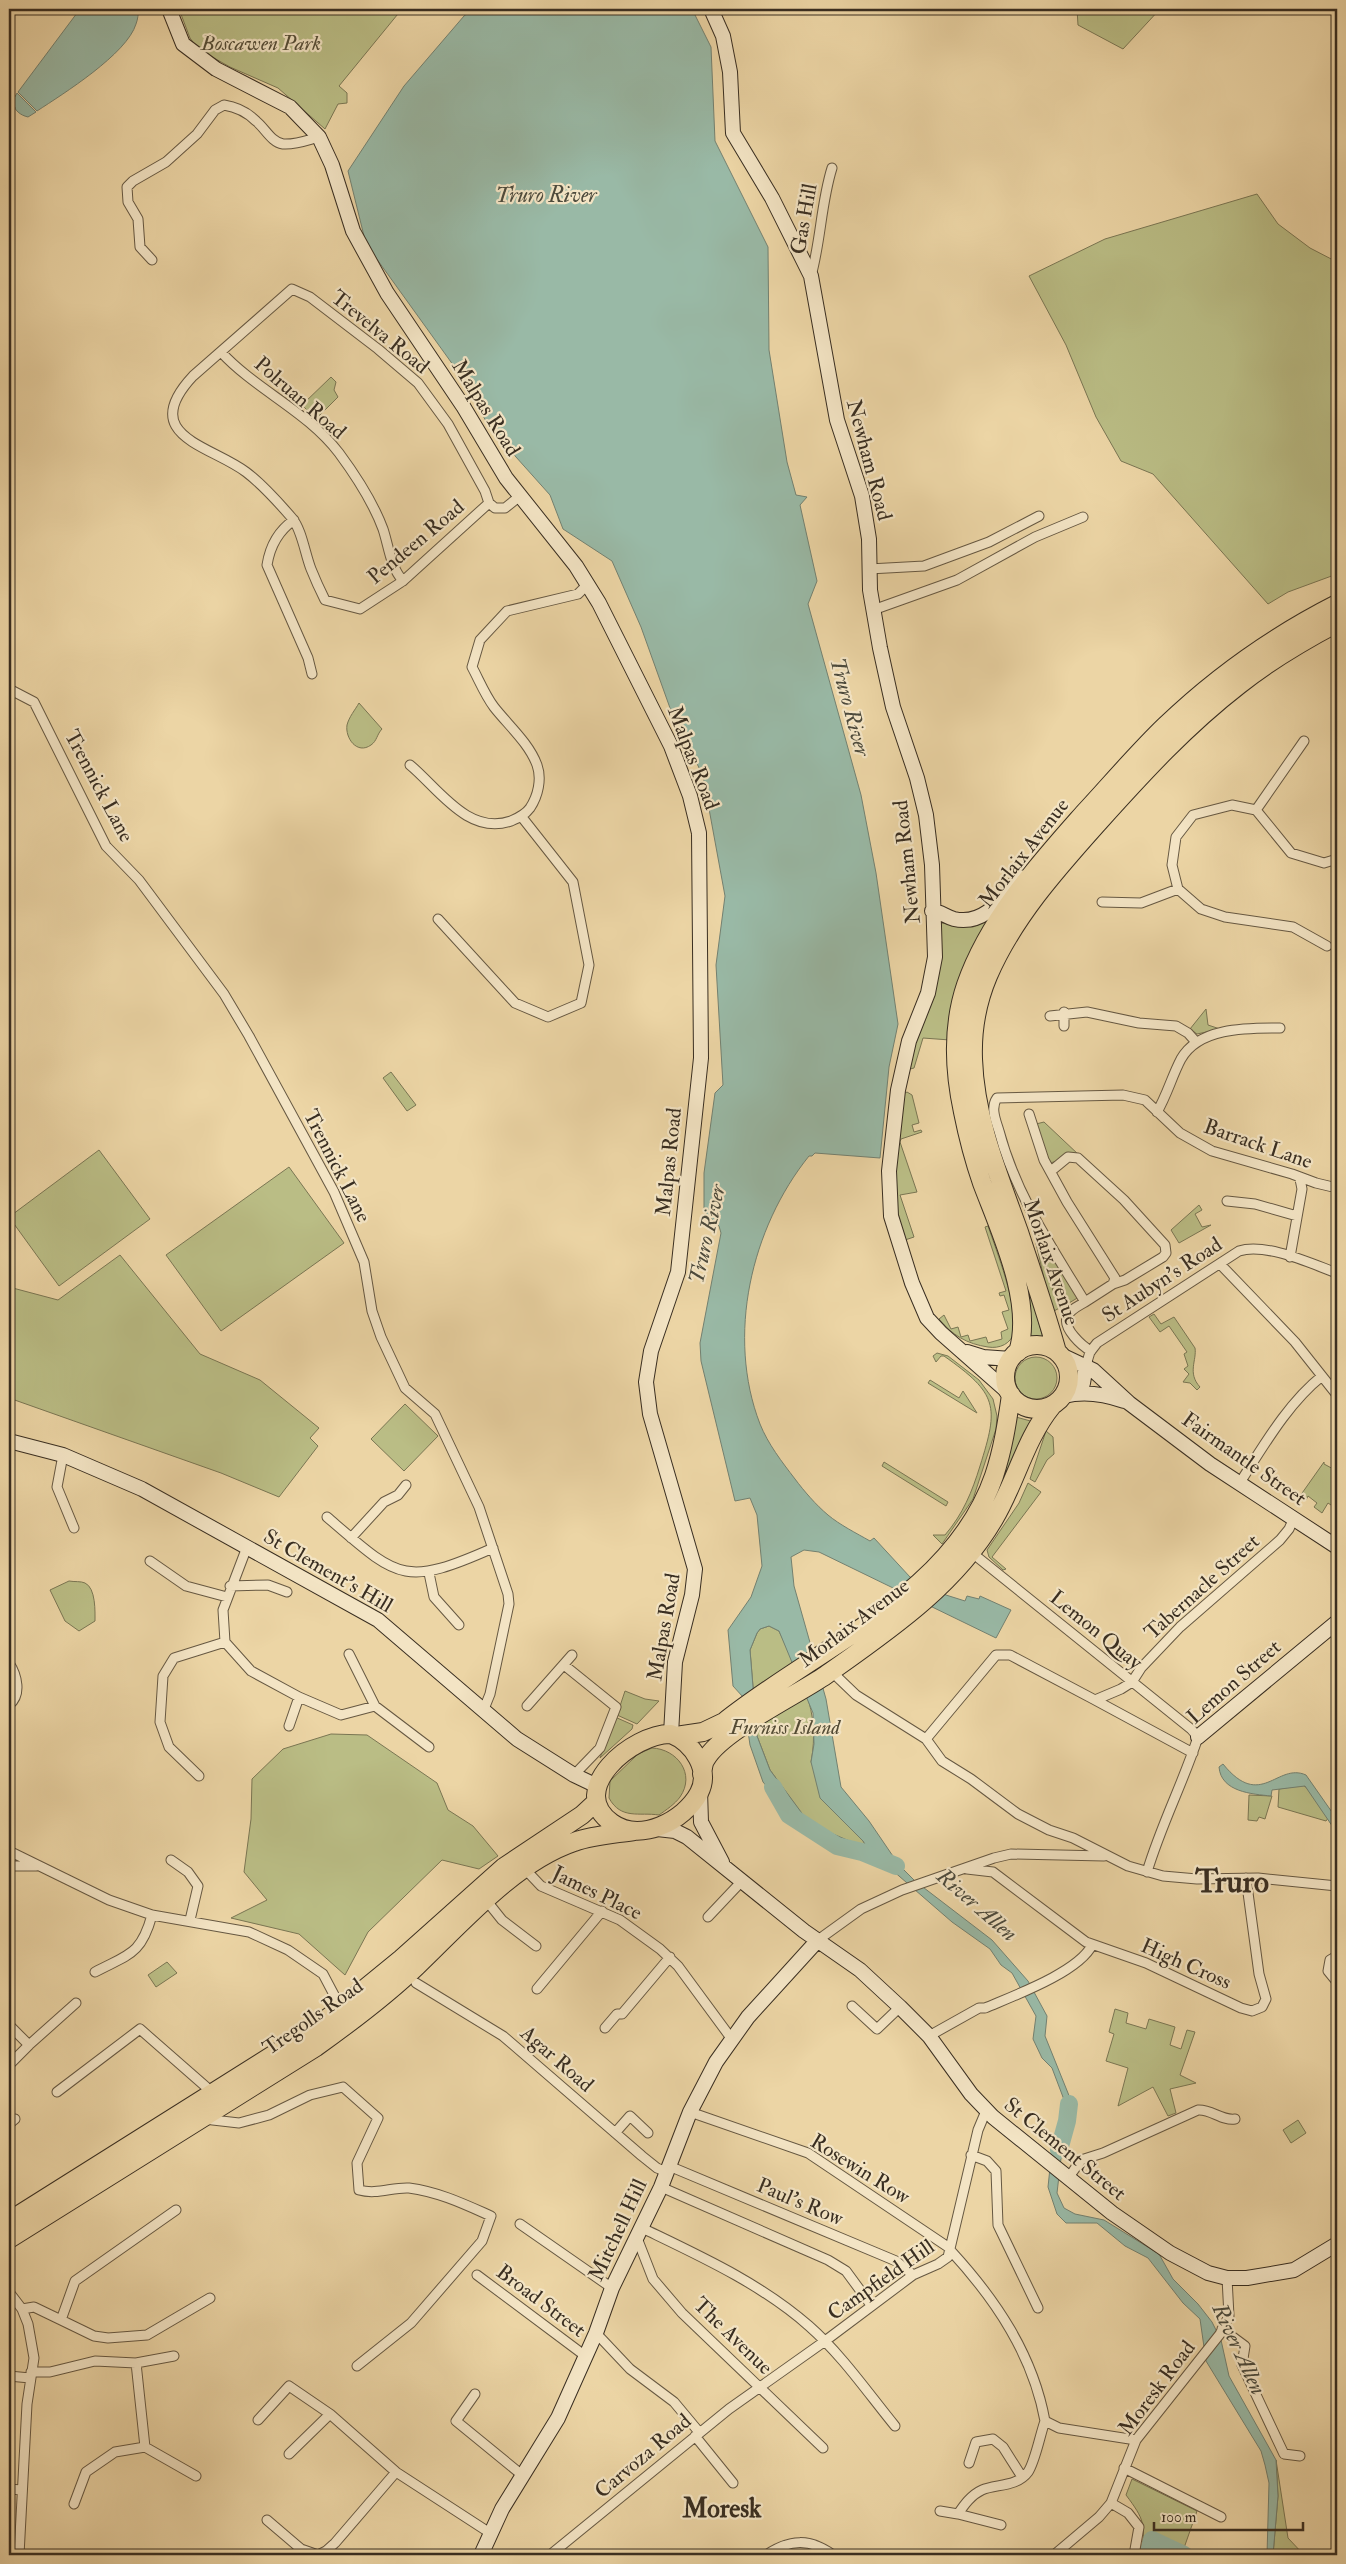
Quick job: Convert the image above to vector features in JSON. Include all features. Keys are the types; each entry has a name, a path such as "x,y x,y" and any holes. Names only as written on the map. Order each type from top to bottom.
{"highway":[{"name":"Morlaix Avenue","path":"1015,1356 1022,1340 1020,1303 1011,1265 969,1143 957,1074 956,1038 966,984 985,944 1020,889 1139,753 1185,707 1239,664 1265,646 1337,604"},
{"name":"Morlaix Avenue","path":"1058,1353 991,1155 979,1111 974,1076 973,1042 978,1007 988,977 1013,929 1032,901 1082,841 1164,751 1241,683 1292,649 1337,623"},
{"path":"1041,1346 1058,1353 1067,1367 1069,1377 1065,1398 1045,1408 1029,1408 1010,1394 1006,1380 1015,1356 1025,1348 1041,1346"},
{"name":"Morlaix Avenue","path":"702,1774 707,1758 730,1727 820,1655 902,1597 925,1577 960,1539 986,1496 1004,1445 1010,1394"},
{"name":"Morlaix Avenue","path":"673,1735 730,1727 828,1673 919,1605 941,1585 971,1552 1007,1498 1034,1430 1065,1398"},
{"path":"673,1735 692,1749 701,1762 700,1791 686,1808 657,1829 634,1831 612,1824 601,1814 597,1794 602,1776 622,1754 648,1738 673,1735"},
{"name":"Tregolls Road","path":"9,2221 213,2092 341,2008 401,1959 504,1867 582,1815 597,1794"},
{"name":"Tregolls Road","path":"9,2239 353,2021 417,1974 486,1900 525,1869 574,1842 634,1831"},
{"path":"341,2008 347,2013 395,1975 417,1974"}],"street":[{"name":"Malpas Road","path":"169,9 183,44 216,69 290,107 319,137 332,165 354,231 387,293 520,496 576,566 599,603 671,746 690,796 698,833 699,1072 678,1272 650,1351 646,1382 650,1414 695,1570 692,1595 675,1662 673,1735"},
{"name":"Newham Road","path":"711,9 723,36 730,72 733,132 772,198 811,276 837,420 862,496 869,539 869,569 873,610 893,707 917,778 926,815 932,865 932,911 935,941 933,970 924,1004 904,1059 896,1100 889,1171 891,1216 923,1311 935,1328 1010,1394"},
{"path":"152,260 140,247 138,219 128,202 127,187 133,181 166,162 197,134 215,110 224,105 237,107 258,122 273,139 282,144 319,137"},
{"name":"Gas Hill","path":"811,276 818,249 824,194 832,168"},
{"name":"Trevelva Road","path":"221,352 292,289 306,294 378,349 418,383 448,424 485,491 489,504"},
{"path":"221,352 181,389 174,405 173,414 177,426 188,441 246,472 294,520 275,539 269,550 267,565 308,658 312,674"},
{"name":"Polruan Road","path":"221,352 309,423 338,451 371,504 382,528 395,572 402,581"},
{"name":"Pendeen Road","path":"294,520 311,569 325,600 360,609 402,581 489,504 496,508 505,508 520,496"},
{"path":"869,569 924,566 989,542 1039,516"},
{"path":"873,610 957,580 1035,537 1083,518"},
{"path":"410,765 456,808 470,818 502,824 521,816 528,810 538,791 540,779 538,767 533,755 493,706 472,667 480,640 507,611 578,594 587,585"},
{"name":"Trennick Lane","path":"9,689 34,702 106,846 139,880 224,994 331,1186 362,1254 372,1311 381,1337 406,1388 436,1414 480,1506 493,1548 509,1604 492,1686 484,1708"},
{"path":"1256,810 1304,741"},
{"path":"1326,946 1293,927 1225,917 1201,909 1178,889 1172,865 1176,837 1193,815 1232,805 1256,810 1291,853 1324,862 1337,859"},
{"path":"438,919 515,1003 548,1017 582,1003 589,965 573,882 521,816"},
{"path":"932,911 962,920 971,920 986,914 1020,876 1056,846"},
{"path":"1102,902 1142,903 1178,889"},
{"path":"1064,1012 1064,1026"},
{"path":"1050,1016 1064,1012 1101,1014 1139,1023 1176,1026 1188,1032 1196,1042"},
{"path":"1157,1112 1182,1058 1196,1042 1220,1033 1280,1028"},
{"name":"Barrack Lane","path":"1085,1302 1042,1233 1015,1182 993,1108 995,1100 1002,1097 1136,1096 1145,1100 1180,1133 1205,1148 1337,1188"},
{"path":"1029,1114 1042,1153 1067,1202 1115,1276 1113,1284"},
{"path":"1051,1171 1068,1157 1078,1158 1124,1200 1165,1245 1166,1251 1163,1257 1125,1280 1113,1284 1070,1312 1066,1321 1080,1343 1091,1351"},
{"path":"1290,1257 1302,1186 1300,1178"},
{"path":"1228,1201 1255,1204 1297,1216"},
{"name":"St Aubyn's Road","path":"1086,1365 1091,1351 1097,1343 1243,1250 1273,1252 1337,1273"},
{"path":"1220,1264 1295,1342 1337,1395"},
{"path":"959,1348 983,1357 1015,1356"},
{"name":"Fairmantle Street","path":"1058,1353 1086,1365 1129,1403 1240,1484 1337,1547"},
{"path":"1065,1398 1083,1383 1086,1365"},
{"path":"1240,1484 1276,1428 1306,1390 1322,1376"},
{"name":"Fairmantle Street","path":"1065,1398 1101,1394 1129,1403"},
{"name":"St Clement's Hill","path":"9,1441 63,1455 142,1489 378,1620 484,1708 517,1739 574,1775 597,1794"},
{"path":"63,1455 56,1487 74,1528"},
{"path":"351,1538 384,1502 398,1495 404,1487 394,1482"},
{"path":"327,1517 376,1559 393,1568 410,1573 429,1573 493,1548"},
{"name":"Tabernacle Street","path":"1132,1682 1141,1668 1180,1627 1280,1540 1289,1529 1294,1518"},
{"path":"247,1547 230,1586 223,1610 225,1642 250,1671 300,1697 341,1715 376,1706"},
{"name":"Lemon Quay","path":"971,1552 1198,1737"},
{"path":"150,1561 186,1586 227,1597"},
{"path":"429,1573 434,1597 459,1626"},
{"path":"230,1586 268,1585 287,1592"},
{"name":"Lemon Street","path":"1147,1872 1170,1806 1198,1737 1337,1622"},
{"path":"199,1776 168,1747 160,1722 163,1676 174,1658 225,1642"},
{"path":"349,1654 376,1706 429,1747"},
{"path":"926,1739 996,1655 1008,1654 1193,1753"},
{"path":"527,1706 572,1655"},
{"path":"9,1663 15,1677 17,1690 14,1701 9,1705"},
{"path":"564,1666 616,1707 600,1748 574,1775"},
{"path":"828,1673 856,1695 926,1739 936,1756 1018,1814 1049,1830 1073,1838 1104,1856 1147,1872 1197,1880 1246,1878 1336,1886"},
{"path":"1095,1700 1121,1690 1132,1682"},
{"path":"289,1726 300,1697"},
{"path":"700,1791 701,1822 725,1867"},
{"name":"St Clement Street","path":"657,1829 675,1831 687,1837 818,1940 860,1970 929,2036 986,2111 1112,2213 1170,2253 1208,2273 1227,2278 1261,2277 1294,2270 1337,2244"},
{"path":"9,1851 109,1900 152,1915 190,1920 249,1932 288,1950 323,1974 341,2008"},
{"path":"818,1940 860,1910 902,1890 967,1869 994,1858 1012,1854 1052,1857 1104,1856"},
{"path":"171,1860 188,1872 198,1886 190,1920"},
{"path":"9,1866 37,1866"},
{"name":"James Place","path":"525,1869 535,1882 544,1888 602,1911 636,1930 670,1957 731,2038"},
{"name":"High Cross","path":"967,1869 994,1872 1034,1901 1074,1935 1092,1945 1146,1963 1249,2011 1258,2010 1264,2005 1266,1996 1259,1974 1246,1878"},
{"path":"708,1917 742,1881"},
{"path":"486,1900 502,1920 536,1946"},
{"path":"537,1989 602,1911"},
{"path":"95,1972 138,1947 147,1935 152,1915"},
{"name":"Mitchell Hill","path":"480,2555 522,2475 558,2418 584,2355 596,2333 612,2288 661,2187 690,2112 731,2038 818,1940"},
{"path":"929,2036 979,2008 986,2008 1053,1978 1084,1957 1092,1945"},
{"path":"1337,1956 1330,1960 1328,1971 1337,1982"},
{"path":"605,2028 616,2014 622,2014 670,1957"},
{"name":"Agar Road","path":"417,1974 503,2036 657,2168 668,2169"},
{"path":"9,2065 76,2003"},
{"path":"852,2006 877,2029 900,2007"},
{"path":"9,2024 29,2045"},
{"path":"57,2092 140,2029 213,2092"},
{"path":"201,2118 239,2123 268,2116 310,2095 343,2087 378,2118 357,2164 359,2190 372,2193 408,2188 443,2195 491,2216 482,2241 411,2323 357,2366"},
{"path":"1069,2177 1081,2160 1103,2153 1198,2110 1228,2119 1235,2119"},
{"name":"Campfield Hill","path":"760,2386 825,2341 913,2274 938,2264 950,2249 971,2155 986,2111"},
{"name":"Rosewin Row","path":"690,2112 808,2153 950,2249 987,2294 1014,2333 1032,2377 1045,2421"},
{"path":"615,2133 630,2116 648,2133"},
{"path":"971,2155 987,2161 996,2171 998,2178 998,2225 1038,2308"},
{"name":"Paul's Row","path":"668,2169 896,2261 913,2274"},
{"path":"661,2187 828,2260 846,2271 871,2305"},
{"path":"62,2320 75,2281 176,2210"},
{"path":"520,2224 612,2288"},
{"path":"640,2233 722,2266 749,2282 808,2325 825,2341 896,2426"},
{"name":"The Avenue","path":"640,2233 653,2279 682,2313 823,2448"},
{"name":"Broad Street","path":"477,2275 584,2355"},
{"name":"Moresk Road","path":"1054,2555 1100,2517 1111,2503 1136,2440 1221,2332 1229,2316 1227,2278"},
{"path":"9,2292 22,2309 28,2324 34,2358 22,2490 19,2555"},
{"path":"22,2309 34,2307 94,2336 108,2338 147,2335 210,2298"},
{"path":"1221,2332 1245,2346 1242,2365 1284,2454 1300,2456"},
{"path":"596,2333 630,2369 674,2402 733,2482"},
{"path":"9,2376 50,2372 95,2361 136,2363 174,2356"},
{"path":"136,2363 146,2447"},
{"path":"258,2420 290,2386 330,2414 396,2472 490,2533"},
{"name":"Carvoza Road","path":"550,2555 697,2434 760,2386"},
{"path":"476,2394 456,2421 522,2475"},
{"path":"289,2454 330,2414"},
{"path":"958,2514 967,2501 982,2490 1008,2485 1022,2477 1033,2464 1037,2442 1045,2421 1059,2428 1136,2440"},
{"path":"969,2463 976,2442 993,2439 1003,2447 1022,2477"},
{"path":"74,2504 86,2472 116,2452 146,2447 196,2476"},
{"path":"1124,2468 1221,2517"},
{"path":"267,2520 301,2549 310,2554 318,2555 326,2551 396,2472"},
{"path":"9,2489 22,2490"},
{"path":"1111,2503 1128,2513 1139,2527 1134,2555"},
{"path":"940,2511 1001,2525"},
{"path":"766,2555 780,2547 801,2542 813,2543 833,2555"}],"green space":[{"name":"Boscawen Park","path":"179,9 402,9 339,86 347,93 347,103 338,104 325,129 278,88 230,67 198,49 190,38"},
{"path":"1077,9 1160,9 1123,49 1078,25"},
{"path":"1257,194 1278,224 1310,248 1337,262 1337,574 1288,592 1268,604 1153,474 1121,461 1096,417 1066,345 1029,276 1105,239"},
{"path":"331,377 336,382 334,390 338,397 316,419 302,405"},
{"path":"359,703 382,729 373,743 366,748 353,744 347,730 349,719"},
{"path":"994,917 950,1040 923,1038 914,1068 908,1068 941,923 973,927"},
{"path":"1206,1009 1208,1025 1220,1029 1197,1034 1190,1029"},
{"path":"391,1072 416,1105 407,1111 383,1078"},
{"path":"967,1072 1044,1341 1029,1340 979,1155"},
{"path":"907,1092 912,1095 919,1123 912,1125 914,1132 921,1130 922,1132 901,1139 900,1142 917,1192 900,1195 914,1237 905,1240 896,1210 894,1186 903,1094"},
{"path":"1044,1122 1079,1155 1050,1163 1036,1124"},
{"path":"99,1150 150,1219 59,1286 9,1217"},
{"path":"289,1167 344,1243 221,1331 166,1255"},
{"path":"1199,1205 1202,1210 1195,1214 1202,1227 1211,1225 1179,1243 1171,1230"},
{"path":"988,1226 1006,1278 1014,1320 1014,1331 1011,1339 1004,1345 992,1347 980,1346 960,1338 939,1319 944,1315 951,1329 958,1327 961,1337 968,1335 970,1341 986,1337 988,1343 1002,1339 1001,1332 1008,1329 1002,1312 1009,1310 1004,1295 1000,1296 999,1293 1006,1291 985,1227"},
{"path":"1035,1239 1041,1239 1079,1297 1069,1303 1059,1284 1052,1289 1065,1305 1054,1311 1051,1309"},
{"path":"120,1255 200,1354 260,1380 319,1428 310,1438 318,1446 279,1497 221,1473 9,1398 9,1287 58,1300"},
{"path":"1154,1314 1161,1324 1174,1317 1195,1348 1193,1372 1196,1382 1200,1387 1197,1390 1190,1383 1183,1382 1189,1374 1184,1369 1188,1366 1184,1354 1187,1352 1169,1326 1160,1332 1149,1317"},
{"path":"937,1353 948,1356 979,1380 993,1399 997,1416 996,1429 973,1499 942,1544 933,1535 945,1535 957,1519 970,1494 986,1446 991,1415 989,1403 984,1392 975,1381 944,1356 941,1356 936,1362 933,1356"},
{"path":"1040,1357 1048,1360 1054,1366 1057,1378 1054,1390 1048,1396 1032,1399 1024,1396 1018,1390 1015,1374 1018,1366 1024,1360"},
{"path":"930,1380 959,1398 963,1391 977,1413 928,1383"},
{"path":"405,1404 438,1436 404,1471 371,1439"},
{"path":"1016,1417 1034,1422 1011,1474 967,1548 939,1571 1009,1453"},
{"path":"1046,1431 1053,1437 1054,1454 1047,1460 1035,1482 1030,1479"},
{"path":"884,1462 948,1502 946,1506 882,1466"},
{"path":"1324,1462 1324,1464 1337,1471 1337,1509 1328,1503 1322,1513 1314,1507 1317,1503 1308,1496 1306,1500 1300,1496"},
{"path":"1028,1483 1041,1492 992,1557 1006,1569 1003,1570 989,1557 987,1550 1019,1503"},
{"path":"69,1581 85,1583 89,1586 93,1595 95,1621 79,1631 65,1621 50,1590"},
{"name":"Furniss Island","path":"769,1626 779,1631 807,1694 813,1726 811,1762 869,1850 810,1825 770,1770 757,1736 750,1650 760,1629"},
{"path":"625,1691 645,1699 659,1701 637,1724 617,1715"},
{"path":"615,1717 633,1725 632,1729 600,1758"},
{"path":"331,1734 367,1735 437,1783 448,1810 473,1826 498,1856 479,1869 442,1860 368,1932 345,1975 299,1934 231,1918 267,1900 244,1872 251,1819 252,1779 283,1749"},
{"path":"652,1748 661,1749 669,1753 681,1764 686,1780 680,1797 659,1815 631,1814 619,1810 609,1798 610,1781 638,1754"},
{"path":"1303,1785 1329,1817 1326,1821 1278,1807 1279,1789"},
{"path":"1249,1795 1272,1796 1265,1819 1259,1817 1257,1821 1248,1820"},
{"path":"167,1962 177,1973 156,1987 148,1975"},
{"path":"1115,2009 1128,2013 1126,2023 1146,2029 1149,2019 1175,2027 1170,2045 1181,2049 1187,2030 1195,2032 1180,2075 1196,2083 1170,2089 1176,2113 1168,2116 1153,2087 1118,2106 1128,2068 1106,2061 1114,2034 1109,2032"},
{"path":"1298,2120 1306,2133 1291,2143 1283,2130"},
{"path":"1276,2460 1288,2538 1304,2555 1273,2555 1278,2496"},
{"path":"1132,2479 1197,2511 1184,2548 1201,2555 1140,2555 1143,2537 1142,2523 1137,2510 1126,2495"}],"water":[{"path":"80,9 139,9 136,24 130,36 108,60 37,111 18,92"},
{"name":"Truro River","path":"473,9 692,9 711,47 715,141 768,247 769,350 787,462 796,495 807,497 800,505 817,581 808,604 861,795 876,873 898,1024 889,1067 880,1158 815,1153 809,1156 789,1185 772,1216 759,1249 750,1284 745,1320 745,1355 750,1390 760,1424 771,1446 802,1488 828,1515 870,1541 874,1538 910,1577 946,1595 965,1601 967,1596 979,1599 980,1596 1011,1610 996,1638 819,1552 804,1550 791,1557 794,1586 826,1699 841,1787 869,1821 899,1865 915,1881 992,1940 1028,1981 1047,2016 1045,2036 1072,2103 1071,2121 1065,2129 1063,2141 1057,2193 1064,2208 1075,2214 1104,2220 1159,2254 1173,2279 1198,2304 1212,2322 1221,2340 1229,2376 1276,2460 1278,2496 1273,2555 1267,2555 1269,2483 1261,2451 1206,2361 1200,2319 1183,2303 1148,2258 1125,2246 1097,2223 1066,2223 1057,2214 1048,2187 1050,2168 1064,2123 1066,2105 1052,2068 1042,2058 1033,2039 1036,2016 1012,1973 1001,1965 990,1949 952,1922 869,1850 869,1858 827,1839 797,1822 763,1782 750,1745 743,1697 733,1686 728,1630 751,1597 762,1566 757,1515 750,1498 735,1501 701,1361 700,1343 721,1233 719,1226 704,1211 704,1173 715,1093 723,1085 716,965 725,896 703,776 670,708 641,627 612,561 563,529 550,495 490,428 456,369 366,244 348,171 404,86 464,16","holes":["769,1626 779,1631 813,1713 814,1744 811,1762 820,1798 863,1841 868,1849 810,1824 770,1770 757,1736 750,1650 760,1629"]},
{"path":"17,93 36,112 28,117 18,112 12,102"},
{"path":"1223,1764 1236,1777 1248,1784 1258,1785 1286,1774 1306,1775 1334,1815 1337,1821 1337,1833 1305,1786 1272,1790 1271,1796 1247,1793 1231,1787 1225,1782 1219,1767"}],"waterway":[{"path":"9,111 14,108"},
{"name":"River Allen","path":"773,1787 789,1815 837,1846 862,1852 896,1866"},
{"name":"River Allen","path":"1059,2150 1067,2121 1069,2104"},
{"path":"1148,2555 1152,2540 1184,2555"}],"district":[{"name":"Truro","path":"1232,1882"},
{"name":"Moresk","path":"722,2509"}]}
